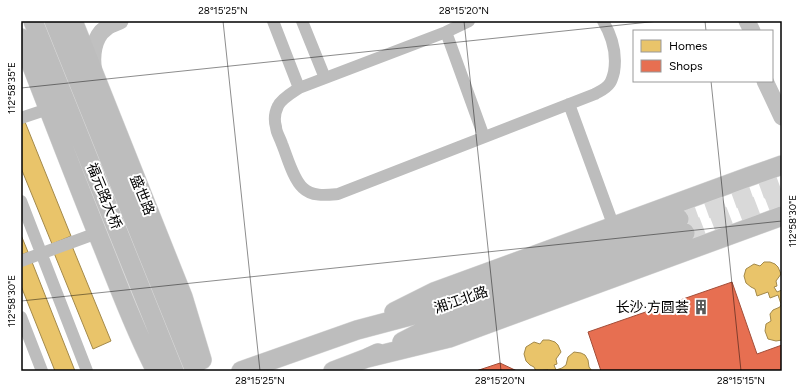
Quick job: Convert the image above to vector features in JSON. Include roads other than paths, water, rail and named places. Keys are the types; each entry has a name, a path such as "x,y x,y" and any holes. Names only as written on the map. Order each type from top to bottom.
{"main road":[{"name":"福元路大桥","path":"33,21 174,371"},
{"name":"福元路大桥","path":"54,21 195,371"},
{"name":"盛世路","path":"73,21 183,297 192,324 204,371"},
{"path":"97,82 92,62 93,52 99,36 105,28 120,21"},
{"path":"736,21 740,30"},
{"path":"747,21 752,30"},
{"path":"21,38 97,233 146,352 156,371"},
{"path":"773,76 782,95"},
{"path":"765,82 782,118"},
{"path":"357,330 434,292 782,165"},
{"path":"367,358 450,338 782,216"},
{"name":"湘江北路","path":"241,371 357,330 440,308 682,226 586,270 441,322 367,358 333,371"}],"street":[{"path":"273,21 299,88"},
{"path":"302,21 325,78"},
{"path":"469,21 446,32 299,88 279,104 276,112 276,128 293,172 303,188 310,193 318,195 338,194 605,89 611,82 615,62 614,48 607,27 603,21"},
{"path":"446,32 484,137"},
{"path":"569,104 614,227"},
{"path":"21,118 48,109"},
{"path":"21,201 87,371"},
{"path":"21,261 97,233"},
{"path":"21,317 42,371"}],"tunnel":[{"path":"679,219 782,182"},
{"path":"685,233 782,196"}],"place":[{"name":"长沙·方圆荟","path":"701,307"}]}
